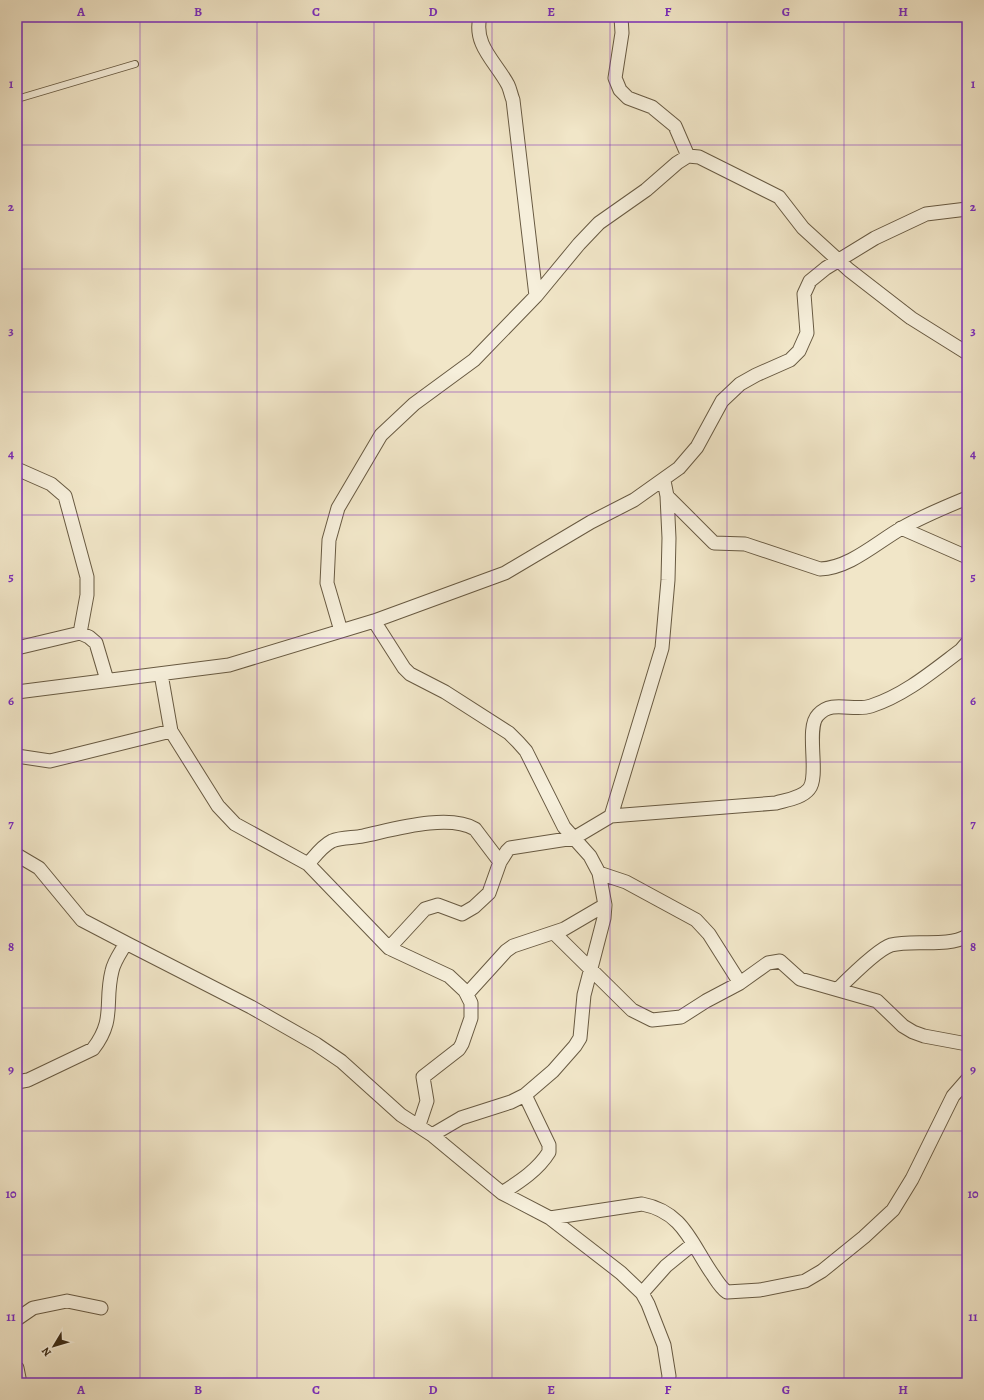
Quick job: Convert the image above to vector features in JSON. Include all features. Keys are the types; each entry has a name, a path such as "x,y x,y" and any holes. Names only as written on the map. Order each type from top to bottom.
{"street":[{"path":"480,17 478,33 485,50 508,85 513,100 536,296"},
{"path":"621,17 622,33 615,78 620,90 628,98 652,107 675,126 688,156"},
{"path":"341,631 327,583 326,560 329,540 338,508 381,435 414,404 474,360 536,296 578,244 599,223 646,190 677,163 688,156 699,157 779,197 804,228 839,260 910,318 967,353"},
{"path":"17,692 229,665 374,621 505,573 591,522 634,500 664,481 679,468 697,448 722,401 740,384 790,360 799,351 807,333 804,294 810,282 826,268 874,238 926,214 967,209"},
{"path":"17,469 51,484 65,496 87,577 87,595 80,633"},
{"path":"611,816 662,648 668,580 668,496 664,481"},
{"path":"668,496 714,543 745,544 820,569 828,569 849,560 920,518 967,498"},
{"path":"901,528 967,557"},
{"path":"374,621 404,668 410,674 445,692 509,733 526,751 564,827 590,856 598,873 605,905 604,918 584,995 580,1038 576,1046 553,1071 526,1095 511,1102 461,1118 432,1135"},
{"path":"17,648 80,633 89,637 96,644 107,680"},
{"path":"389,948 425,909 438,905 459,914 465,913 474,907 489,893 500,862 507,851 516,846 574,838 611,816 717,806 776,803 796,798 806,792 812,785 814,745 812,731 816,716 821,711 833,706 868,707 889,699 916,683 961,650 967,643"},
{"path":"161,674 171,731 218,806 235,824 308,864 389,948 449,976 467,994 471,1003 470,1026 458,1050 423,1077 427,1101 418,1125"},
{"path":"17,756 50,761 171,731"},
{"path":"308,864 324,845 334,840 415,825 452,822 470,826 475,829 500,862"},
{"path":"17,855 39,868 82,920 250,1007 316,1044 341,1061 401,1115 432,1135 502,1193 550,1218 621,1273 642,1293 664,1345 669,1376 668,1383"},
{"path":"598,873 626,882 696,920 709,934 740,983"},
{"path":"467,994 506,951 513,946 564,929 605,905"},
{"path":"554,933 590,971 632,1010 652,1020 680,1017 706,1000 740,983 768,963 780,961 800,979 877,1001 903,1026 913,1032 924,1036 967,1044"},
{"path":"838,989 850,977 890,946 951,941 967,936"},
{"path":"17,1082 28,1080 93,1050 103,1034 109,1015 112,971 126,943"},
{"path":"550,1218 642,1204 658,1208 682,1225 724,1290 729,1293 760,1290 804,1281 813,1277 864,1237 893,1210 912,1179 953,1096 967,1080"},
{"path":"502,1193 538,1165 549,1152 548,1145 526,1095"},
{"path":"642,1293 666,1266 693,1244"},
{"path":"17,1318 33,1308 67,1301 101,1308"},
{"path":"17,1368 20,1383"}],"lane":[{"path":"17,99 135,64"}]}
